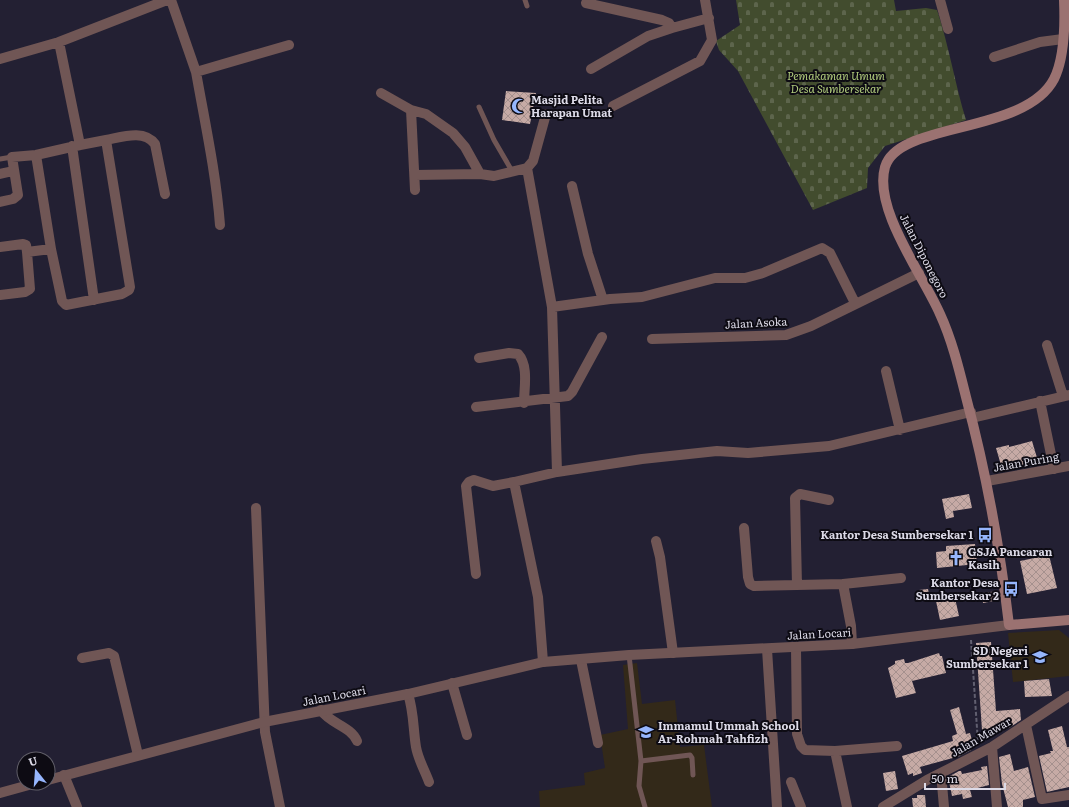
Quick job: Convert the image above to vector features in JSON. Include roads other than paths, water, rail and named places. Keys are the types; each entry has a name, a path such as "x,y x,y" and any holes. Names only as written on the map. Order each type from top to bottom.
{"main road":[{"name":"Jalan Diponegoro","path":"1009,625 987,481 957,363 940,314 901,240 884,196 885,166 896,150 910,143 1008,114 1034,102 1048,88 1057,72 1063,39 1064,0"},
{"path":"1009,625 1069,620"}],"street":[{"path":"0,59 59,42 167,0"},
{"path":"171,0 196,72 207,124 218,195 220,225"},
{"path":"613,106 700,61 708,50 712,40 705,0"},
{"path":"940,0 948,30"},
{"path":"586,3 662,20 669,23 672,28"},
{"path":"591,69 632,44 672,28 709,18"},
{"path":"994,57 1040,42 1063,39"},
{"path":"59,42 76,146 94,300"},
{"path":"196,72 289,45"},
{"path":"381,92 411,110 426,114 453,133 465,147 480,174"},
{"path":"411,110 416,190"},
{"path":"415,175 480,174 494,176 512,170 527,168 533,161 546,114"},
{"path":"0,202 13,199 18,195 12,158 36,155 106,140 141,135 150,138 155,144 165,194"},
{"path":"36,155 61,300 66,305 124,294 130,288 106,140"},
{"path":"527,168 552,306 556,398 557,472"},
{"path":"0,174 13,170"},
{"path":"572,186 588,254 603,300"},
{"path":"0,247 26,245 30,289 25,292 0,295"},
{"path":"552,306 642,297 715,278 745,278 763,273 822,248 830,253 855,303"},
{"path":"27,252 51,249"},
{"name":"Jalan Asoka","path":"652,339 786,336 811,326 855,303 919,273"},
{"path":"476,407 565,398 572,392 602,337"},
{"path":"476,574 466,486 474,480 493,486 557,472 642,459 717,451 748,453 829,446 1066,396 1047,345"},
{"path":"479,358 509,353 518,354 523,359 525,369 524,403"},
{"path":"886,371 900,430"},
{"path":"1040,401 1054,469"},
{"name":"Jalan Puring","path":"987,481 1069,466"},
{"path":"514,482 538,597 543,662"},
{"path":"797,585 795,498 800,494 829,500"},
{"path":"256,508 264,722 280,807"},
{"path":"744,528 750,584 761,588 797,585 843,584 901,578"},
{"path":"656,541 660,557 673,652"},
{"path":"843,584 851,626 852,644"},
{"name":"Jalan Locari","path":"56,778 264,722 408,694 543,662 673,652 796,648 852,644 1009,625"},
{"path":"796,648 797,734 799,742 805,750 835,751 898,746"},
{"path":"767,649 777,807"},
{"path":"82,658 109,654 114,656 138,756"},
{"path":"581,660 598,743"},
{"path":"452,683 467,735"},
{"path":"408,694 414,722 413,728 416,748 429,782"},
{"name":"Jalan Mawar","path":"883,807 892,800 941,773 992,747 1069,696"},
{"path":"321,710 329,720 353,733 357,741"},
{"path":"1026,725 1043,803 1069,795"},
{"path":"992,747 997,807"},
{"path":"835,751 847,807"},
{"path":"941,773 944,807"},
{"path":"64,776 77,807"},
{"path":"791,782 800,807"},
{"path":"0,793 16,789"}],"lane":[{"path":"525,0 527,6"},
{"path":"479,107 494,140 512,170"},
{"path":"0,159 12,158"},
{"path":"629,655 641,761 639,786 645,807"},
{"path":"641,761 690,755 692,758 692,775"}],"place":[{"name":"Masjid Pelita Harapan Umat","path":"519,106"},
{"name":"Kantor Desa Sumbersekar 1","path":"985,535"},
{"name":"GSJA Pancaran Kasih","path":"956,558"},
{"name":"Kantor Desa Sumbersekar 2","path":"1011,589"},
{"name":"SD Negeri Sumbersekar 1","path":"1040,657"},
{"name":"Immamul Ummah School Ar-Rohmah Tahfizh","path":"646,732"}],"park label":[{"name":"Pemakaman Umum Desa Sumbersekar","path":"836,82"}]}
